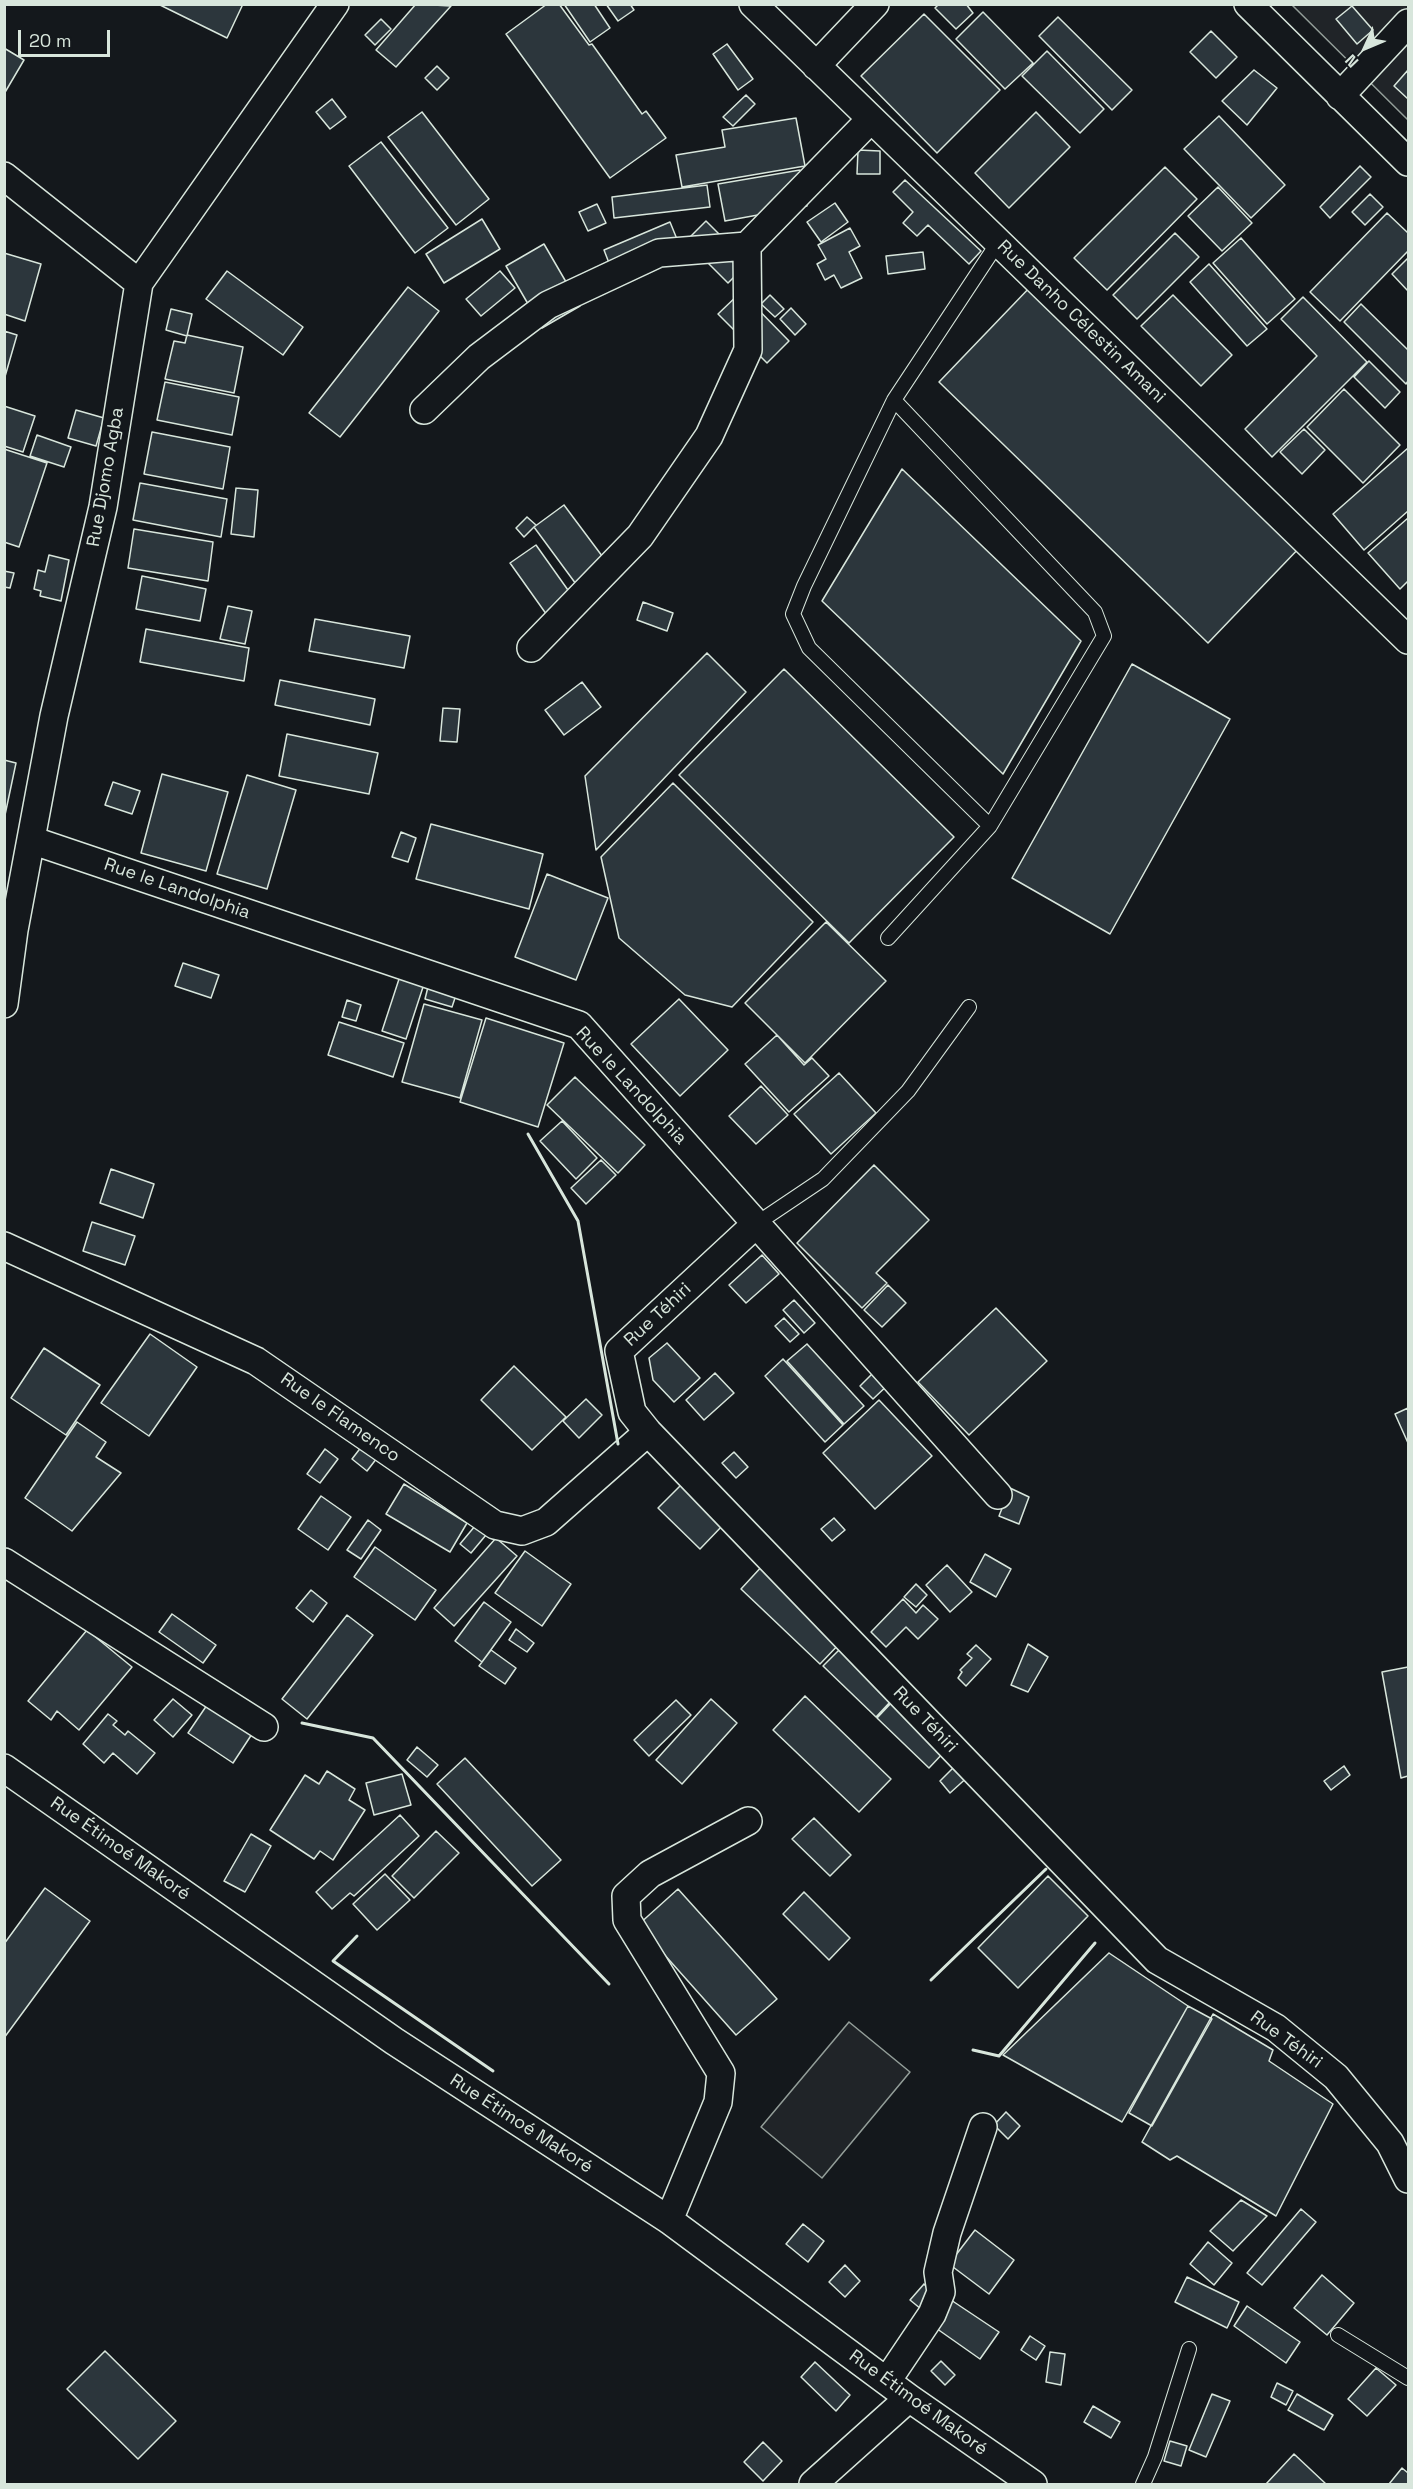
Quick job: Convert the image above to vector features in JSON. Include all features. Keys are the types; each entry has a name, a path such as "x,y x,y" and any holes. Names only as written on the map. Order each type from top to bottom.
{"street":[{"name":"Rue Djomo Agba","path":"4,1004 14,930 54,716 104,507 139,283 335,4"},
{"name":"Rue Danho Célestin Amani","path":"753,4 1408,640"},
{"path":"816,66 875,4"},
{"path":"1248,4 1408,162"},
{"path":"1340,96 1408,23"},
{"path":"424,410 479,357 548,305 659,252 747,246 871,119"},
{"path":"4,176 139,283"},
{"path":"531,648 640,536 709,436 748,350 747,246"},
{"name":"Rue le Landolphia","path":"31,840 579,1025 998,1495"},
{"name":"Rue Téhiri","path":"756,1224 620,1351 632,1412 648,1432 1157,1960 1276,2028 1336,2077 1390,2143 1408,2179"},
{"name":"Rue le Flamenco","path":"4,1246 256,1360 495,1525 522,1531 546,1522 648,1432"},
{"path":"4,1562 264,1727"},
{"name":"Rue Étimoé Makoré","path":"4,1768 394,2041 669,2220 909,2398 1033,2484"},
{"path":"669,2220 718,2102 721,2073 627,1920 626,1896 650,1874 748,1821"},
{"path":"887,2382 932,2314 940,2292 938,2272 947,2233 983,2127"},
{"path":"813,2484 909,2398"}],"lane":[{"path":"990,826 809,648 794,614 804,586 894,400 999,241"},
{"path":"888,938 990,826 1104,636 1095,612 894,400"},
{"path":"756,1224 823,1179 908,1091 969,1007"},
{"path":"1338,2335 1408,2378"},
{"path":"1143,2484 1155,2457 1189,2349"}],"shaded area":[{"path":"1292,5 1408,5 1408,120"},
{"path":"849,2022 910,2072 822,2178 761,2127"}],"building":[{"path":"158,4 243,4 227,38"},
{"path":"416,4 451,6 396,67 376,50"},
{"path":"547,4 559,4 589,45 592,44 642,114 646,111 666,138 610,178 506,34"},
{"path":"564,4 594,4 610,28 590,42"},
{"path":"606,4 630,4 634,10 618,21"},
{"path":"939,4 966,4 973,13 956,29 935,8"},
{"path":"1352,6 1373,30 1357,44 1336,19"},
{"path":"983,12 1033,63 1005,89 956,39"},
{"path":"924,14 1000,90 937,153 861,76"},
{"path":"1058,17 1132,90 1112,110 1039,36"},
{"path":"381,19 391,29 375,45 365,35"},
{"path":"1211,31 1237,57 1216,78 1190,52"},
{"path":"727,44 753,79 738,90 713,54"},
{"path":"4,48 24,60 4,94"},
{"path":"1047,51 1104,109 1080,133 1022,76"},
{"path":"437,66 449,78 437,90 425,78"},
{"path":"1254,70 1277,88 1247,125 1222,101"},
{"path":"1408,70 1408,99 1394,86"},
{"path":"746,95 755,104 733,126 723,117"},
{"path":"332,99 346,117 330,129 316,112"},
{"path":"422,112 489,199 456,225 388,137"},
{"path":"1036,112 1070,147 1009,208 975,173"},
{"path":"1219,116 1285,185 1251,218 1184,149"},
{"path":"796,118 805,166 682,187 676,155 725,147 722,130"},
{"path":"381,142 448,228 415,253 349,166"},
{"path":"858,150 880,151 880,174 857,174"},
{"path":"1360,166 1371,177 1330,218 1320,207"},
{"path":"1165,167 1197,199 1107,290 1074,258"},
{"path":"800,170 807,206 725,221 718,184"},
{"path":"905,180 981,251 969,264 928,225 917,236 903,223 913,212 893,192"},
{"path":"707,185 710,207 614,218 612,197"},
{"path":"1218,187 1252,223 1222,251 1188,216"},
{"path":"1370,194 1383,207 1365,225 1352,212"},
{"path":"835,203 848,222 821,242 807,222"},
{"path":"597,204 606,223 588,231 579,212"},
{"path":"1387,213 1408,233 1408,251 1340,321 1310,292"},
{"path":"482,219 500,249 444,283 426,254"},
{"path":"706,221 748,263 728,283 686,241"},
{"path":"670,222 681,249 614,276 604,250"},
{"path":"850,228 860,246 849,252 862,278 841,288 834,275 825,280 817,264 826,259 818,245"},
{"path":"1175,233 1199,257 1137,319 1113,295"},
{"path":"1241,238 1295,299 1267,324 1213,263"},
{"path":"544,244 580,306 542,328 506,266"},
{"path":"923,252 925,269 888,274 886,256"},
{"path":"4,253 41,264 25,321 4,314"},
{"path":"1408,258 1408,291 1392,274"},
{"path":"1209,264 1267,329 1247,346 1190,282"},
{"path":"227,271 303,327 283,355 206,299"},
{"path":"500,271 515,288 481,316 466,299"},
{"path":"1034,283 1303,544 1208,643 939,382"},
{"path":"408,287 439,311 340,437 309,413"},
{"path":"741,292 789,341 767,363 718,314"},
{"path":"770,295 784,309 775,317 761,304"},
{"path":"1173,295 1232,355 1201,386 1141,326"},
{"path":"1303,297 1367,362 1272,457 1245,429 1317,356 1281,319"},
{"path":"1361,304 1408,350 1408,381 1406,384 1344,322"},
{"path":"791,308 806,324 795,335 780,319"},
{"path":"171,309 192,314 187,336 166,330"},
{"path":"4,331 17,335 4,380"},
{"path":"187,335 243,347 234,393 165,379 174,341 185,343"},
{"path":"1369,361 1400,392 1385,408 1354,377"},
{"path":"165,382 239,397 232,435 157,420"},
{"path":"1344,389 1400,445 1363,483 1307,427"},
{"path":"4,406 35,416 23,452 4,446"},
{"path":"76,410 104,418 96,446 68,438"},
{"path":"1304,429 1325,450 1302,474 1280,452"},
{"path":"152,432 230,447 223,489 144,474"},
{"path":"37,435 71,447 64,467 30,456"},
{"path":"1408,448 1408,511 1364,550 1333,514"},
{"path":"4,449 47,463 19,547 4,542"},
{"path":"902,469 1081,641 1003,774 822,601"},
{"path":"140,483 227,499 221,537 133,520"},
{"path":"236,488 258,490 254,537 231,534"},
{"path":"564,505 617,576 587,599 534,527"},
{"path":"527,517 536,525 524,537 516,528"},
{"path":"1408,518 1408,581 1400,589 1368,553"},
{"path":"134,529 213,542 208,581 128,568"},
{"path":"536,545 580,607 554,625 510,563"},
{"path":"49,555 69,560 61,601 40,596 41,591 34,589 38,570 45,572"},
{"path":"4,571 14,573 10,588 4,587"},
{"path":"142,576 206,589 200,621 136,609"},
{"path":"643,602 673,613 667,631 637,620"},
{"path":"228,606 252,611 245,644 220,639"},
{"path":"315,619 410,636 404,668 309,651"},
{"path":"146,629 249,648 244,681 140,662"},
{"path":"707,653 746,692 596,850 585,776"},
{"path":"1132,664 1230,719 1110,934 1012,878"},
{"path":"784,669 954,837 849,943 679,775"},
{"path":"280,680 375,699 370,725 275,705"},
{"path":"582,682 601,707 564,735 545,710"},
{"path":"443,708 460,709 457,742 440,741"},
{"path":"287,734 378,753 369,794 279,776"},
{"path":"4,760 16,763 5,815 4,815"},
{"path":"162,774 228,792 206,871 141,853"},
{"path":"247,775 296,790 267,889 217,874"},
{"path":"113,782 140,791 132,814 105,805"},
{"path":"673,783 813,922 732,1007 685,995 619,938 601,857"},
{"path":"431,824 543,854 529,909 416,879"},
{"path":"401,832 416,838 408,862 392,857"},
{"path":"547,874 608,898 576,980 515,957"},
{"path":"826,922 886,981 805,1063 745,1003"},
{"path":"183,963 219,975 211,998 175,986"},
{"path":"400,976 424,984 406,1039 382,1031"},
{"path":"428,987 456,995 452,1007 425,999"},
{"path":"679,999 728,1050 680,1096 631,1044"},
{"path":"347,1000 361,1005 356,1021 342,1017"},
{"path":"424,1004 482,1020 460,1098 402,1082"},
{"path":"486,1018 564,1043 538,1127 460,1102"},
{"path":"339,1022 404,1043 393,1077 328,1055"},
{"path":"777,1035 804,1065 812,1058 829,1076 789,1112 745,1064"},
{"path":"839,1073 876,1113 831,1154 794,1114"},
{"path":"575,1077 645,1145 618,1173 547,1105"},
{"path":"761,1086 788,1115 756,1144 729,1116"},
{"path":"562,1121 597,1158 576,1179 540,1141"},
{"path":"601,1160 616,1175 586,1204 571,1188"},
{"path":"874,1165 929,1220 876,1273 887,1283 862,1308 797,1243"},
{"path":"111,1169 154,1184 143,1218 100,1203"},
{"path":"92,1222 135,1236 125,1265 83,1251"},
{"path":"762,1255 779,1274 746,1303 729,1285"},
{"path":"888,1285 906,1303 882,1327 864,1310"},
{"path":"794,1300 815,1323 804,1333 783,1310"},
{"path":"996,1308 1047,1361 969,1435 918,1382"},
{"path":"784,1318 799,1334 790,1342 775,1326"},
{"path":"150,1334 197,1367 149,1436 101,1403"},
{"path":"667,1343 700,1378 674,1402 653,1380 649,1358"},
{"path":"807,1344 864,1406 844,1424 787,1361"},
{"path":"44,1348 100,1385 66,1435 11,1398"},
{"path":"783,1359 843,1425 825,1442 765,1376"},
{"path":"514,1366 566,1417 532,1450 481,1400"},
{"path":"878,1368 891,1382 873,1399 860,1386"},
{"path":"715,1373 734,1393 704,1420 686,1400"},
{"path":"586,1399 602,1415 579,1438 563,1421"},
{"path":"879,1400 932,1456 875,1509 823,1453"},
{"path":"1408,1408 1408,1443 1395,1414"},
{"path":"77,1422 106,1442 96,1457 121,1473 72,1531 25,1498"},
{"path":"362,1446 377,1458 367,1471 352,1459"},
{"path":"325,1449 338,1459 320,1483 307,1474"},
{"path":"734,1452 748,1467 736,1478 722,1463"},
{"path":"683,1483 724,1524 700,1549 658,1508"},
{"path":"404,1484 467,1523 450,1552 386,1514"},
{"path":"1010,1488 1029,1497 1019,1524 999,1516"},
{"path":"321,1496 351,1517 328,1550 298,1529"},
{"path":"834,1518 845,1530 832,1541 821,1529"},
{"path":"368,1520 381,1530 361,1559 347,1550"},
{"path":"480,1520 491,1529 471,1553 460,1544"},
{"path":"496,1538 517,1556 454,1626 434,1608"},
{"path":"375,1547 436,1590 415,1620 354,1577"},
{"path":"525,1551 571,1584 542,1626 495,1593"},
{"path":"985,1554 1011,1569 996,1597 970,1582"},
{"path":"764,1564 843,1640 820,1664 741,1589"},
{"path":"947,1565 972,1592 950,1612 926,1585"},
{"path":"916,1584 927,1595 916,1607 904,1597"},
{"path":"311,1590 327,1603 313,1622 296,1608"},
{"path":"903,1599 916,1613 923,1605 938,1619 918,1639 906,1627 886,1647 871,1632"},
{"path":"484,1602 511,1622 482,1662 455,1641"},
{"path":"172,1614 216,1645 203,1663 159,1632"},
{"path":"347,1615 373,1635 307,1719 282,1699"},
{"path":"516,1629 534,1643 527,1652 509,1640"},
{"path":"87,1630 132,1667 79,1730 57,1711 51,1720 28,1701"},
{"path":"1028,1644 1048,1657 1028,1692 1011,1685"},
{"path":"976,1645 991,1659 966,1686 958,1678 962,1672 960,1670 972,1658 967,1654"},
{"path":"491,1650 516,1668 505,1684 479,1666"},
{"path":"839,1650 891,1701 876,1717 823,1666"},
{"path":"1408,1667 1408,1776 1401,1778 1382,1672"},
{"path":"805,1696 891,1779 859,1812 773,1730"},
{"path":"173,1699 192,1715 173,1737 154,1720"},
{"path":"711,1699 737,1723 682,1784 656,1760"},
{"path":"676,1700 691,1715 649,1756 634,1740"},
{"path":"894,1700 946,1750 929,1768 877,1718"},
{"path":"207,1705 252,1734 233,1763 188,1733"},
{"path":"108,1714 117,1721 113,1725 125,1735 128,1731 155,1753 137,1774 113,1753 104,1763 83,1744"},
{"path":"417,1747 438,1765 427,1777 407,1760"},
{"path":"465,1758 561,1860 532,1886 437,1784"},
{"path":"960,1761 971,1774 950,1793 940,1781"},
{"path":"1344,1766 1350,1775 1331,1790 1324,1781"},
{"path":"327,1771 355,1789 349,1800 365,1810 333,1860 320,1851 314,1859 270,1830 305,1775 319,1784"},
{"path":"402,1774 411,1805 374,1815 366,1783"},
{"path":"400,1815 419,1836 354,1896 350,1893 332,1909 316,1892"},
{"path":"814,1818 851,1855 830,1876 792,1839"},
{"path":"436,1831 459,1853 414,1898 392,1876"},
{"path":"251,1834 271,1846 245,1892 224,1881"},
{"path":"385,1874 410,1900 377,1930 353,1904"},
{"path":"1048,1876 1088,1916 1018,1988 978,1948"},
{"path":"45,1888 90,1921 4,2038 4,1944"},
{"path":"678,1889 777,1999 736,2035 638,1925"},
{"path":"804,1892 850,1938 829,1960 783,1914"},
{"path":"1109,1953 1188,2006 1122,2122 1003,2055"},
{"path":"1188,2006 1212,2019 1152,2126 1129,2113"},
{"path":"1213,2014 1273,2050 1269,2061 1333,2104 1276,2216 1177,2156 1170,2160 1142,2142"},
{"path":"1006,2112 1020,2126 1008,2139 994,2125"},
{"path":"1241,2200 1267,2216 1233,2251 1210,2231"},
{"path":"1301,2209 1316,2222 1262,2285 1247,2273"},
{"path":"803,2224 824,2241 808,2262 786,2244"},
{"path":"975,2230 1014,2260 989,2294 949,2264"},
{"path":"1208,2242 1232,2263 1214,2285 1190,2264"},
{"path":"845,2265 860,2281 845,2297 829,2282"},
{"path":"1322,2275 1354,2303 1327,2335 1294,2308"},
{"path":"1187,2277 1239,2302 1227,2328 1175,2302"},
{"path":"924,2284 934,2294 921,2309 910,2300"},
{"path":"951,2300 999,2332 980,2359 933,2326"},
{"path":"1247,2306 1300,2342 1286,2363 1234,2326"},
{"path":"1030,2336 1045,2346 1036,2360 1021,2350"},
{"path":"105,2351 176,2421 138,2459 67,2389"},
{"path":"1050,2352 1065,2354 1061,2385 1046,2382"},
{"path":"941,2361 955,2375 945,2385 931,2371"},
{"path":"815,2362 850,2395 836,2411 801,2377"},
{"path":"1376,2368 1396,2385 1367,2416 1348,2399"},
{"path":"1277,2383 1293,2391 1286,2405 1271,2397"},
{"path":"1212,2394 1230,2401 1206,2457 1189,2450"},
{"path":"1297,2394 1333,2415 1324,2430 1288,2410"},
{"path":"1093,2406 1120,2422 1111,2438 1084,2422"},
{"path":"1170,2441 1187,2446 1181,2466 1164,2461"},
{"path":"763,2442 782,2461 763,2481 744,2462"},
{"path":"1294,2454 1326,2484 1266,2484"},
{"path":"1402,2468 1408,2473 1408,2484 1389,2484"}],"wall":[{"path":"528,1134 578,1221 618,1444"},
{"path":"302,1723 373,1738 609,1984"},
{"path":"931,1980 1046,1869"},
{"path":"357,1936 333,1961 493,2071"},
{"path":"973,2050 999,2056 1095,1943"}]}
